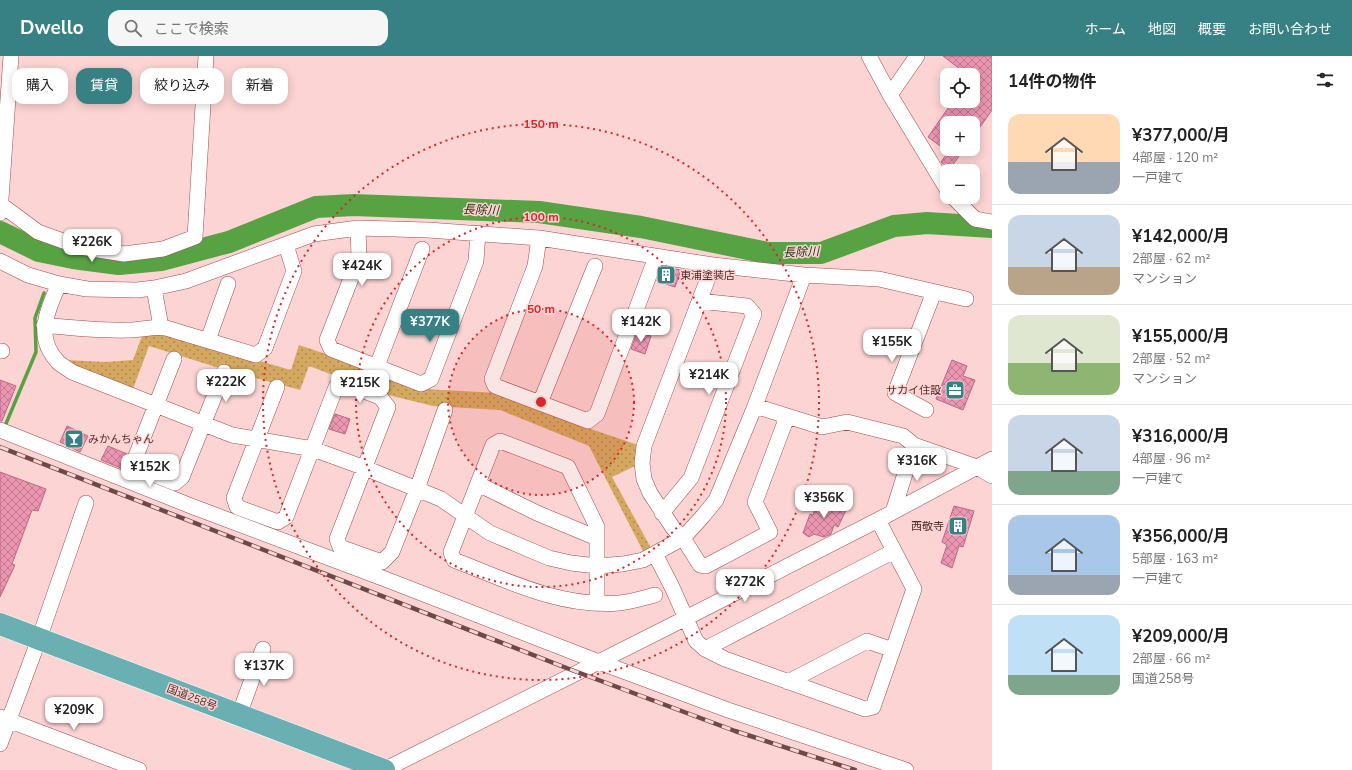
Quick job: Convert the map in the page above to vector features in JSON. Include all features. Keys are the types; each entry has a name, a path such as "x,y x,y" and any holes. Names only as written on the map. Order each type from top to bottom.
{"highway":[{"name":"国道258号","path":"0,624 384,770"}],"street":[{"path":"11,56 1,208 38,232 80,247 124,254 163,249 195,237 206,56"},
{"path":"869,56 890,95 940,177"},
{"path":"890,95 917,56"},
{"path":"960,204 975,219 992,222"},
{"path":"358,228 359,258 327,340 331,349 421,384 431,379 476,261 478,233"},
{"path":"0,261 28,275 59,284 87,289 119,290 154,288 186,281 314,234 358,228 428,230 539,238 713,265 804,275 879,279 966,300"},
{"path":"539,238 535,266 492,379 495,386 588,421 597,414 656,257"},
{"path":"44,325 99,330 131,330 161,327 256,355 265,348 294,271 286,245"},
{"path":"377,366 422,249"},
{"path":"713,265 644,446 642,463 644,479 650,493 662,513 673,528 683,538 700,565 706,566 770,532 755,502 787,417"},
{"path":"540,402 594,266"},
{"path":"59,284 50,304 44,325 45,338 50,351 59,363 72,372 232,435 313,448 441,499 490,533 549,558 571,563 597,566 623,564 643,560 655,554 683,538 716,500 755,406 804,275"},
{"path":"208,340 228,284"},
{"path":"154,288 161,327"},
{"path":"926,410 895,393 934,292"},
{"path":"662,513 691,478 754,314 748,306 699,301"},
{"path":"174,359 134,461 137,468 175,483 182,477 224,372"},
{"path":"277,387 234,498 237,508 278,522 286,517 336,387 343,383 380,398 388,407 337,539 340,547 382,562 392,552 417,489 445,410"},
{"path":"755,406 822,427 847,422 903,436 914,445 977,467 992,476"},
{"path":"0,430 191,506 385,578 599,662 728,710 906,770"},
{"path":"597,604 597,527 568,467 500,441 493,446 451,552 454,560 539,593 569,601 597,604 620,603 655,595"},
{"path":"893,512 914,445"},
{"path":"384,770 878,520 992,459"},
{"path":"478,484 537,513 597,538"},
{"path":"0,744 4,719 39,639 86,502"},
{"path":"655,554 696,640 705,649 725,659 865,709 873,707 914,589 878,520"},
{"path":"705,649 894,551"},
{"path":"788,682 867,641 893,650"},
{"path":"239,715 263,649"},
{"path":"4,719 139,770"}],"shaded area":[{"path":"164,334 291,370 299,345 403,380 424,389 498,393 585,427 638,445 635,466 612,477 651,548 643,551 589,446 500,410 433,406 384,394 309,366 300,390 216,367 149,346 133,389 76,368 64,360 106,362 133,360 142,336"}],"building":[{"path":"943,56 992,56 992,110 980,127 980,116 943,116 948,108 980,108 980,68 959,68"},
{"path":"940,120 940,146 928,137"},
{"path":"945,156 959,156 954,164 944,164 941,162"},
{"name":"東浦塗装店","path":"662,267 681,270 675,287 657,281"},
{"path":"637,332 651,336 645,354 631,349"},
{"name":"サカイ住設","path":"952,360 967,366 963,376 975,380 963,410 936,399"},
{"path":"0,380 16,386 2,421 0,421"},
{"path":"335,414 350,419 345,434 329,429"},
{"name":"みかんちゃん","path":"67,426 88,436 80,452 60,442"},
{"path":"108,446 127,454 121,468 101,460"},
{"path":"0,472 46,489 38,511 32,510 12,564 15,565 0,597"},
{"path":"819,498 846,510 838,527 834,525 831,534 824,537 814,534 809,537 803,533 810,514 813,515"},
{"name":"西敬寺","path":"954,506 974,511 963,547 959,546 952,568 941,563 947,545 942,542"}],"waterway":[{"name":"長除川","path":"0,232 39,251 73,258 119,264 161,260 229,242 316,207 354,205 539,212 641,227 768,253 821,253 894,226 927,223 992,227"},
{"name":"長除川","path":"56,262 59,255"},
{"path":"5,426 36,352 35,318 44,293"}],"railway":[{"path":"0,447 569,669 735,731 855,770"}],"place":[{"name":"東浦塗装店","path":"666,275"},
{"name":"サカイ住設","path":"955,390"},
{"name":"みかんちゃん","path":"74,439"},
{"name":"西敬寺","path":"958,526"}]}
